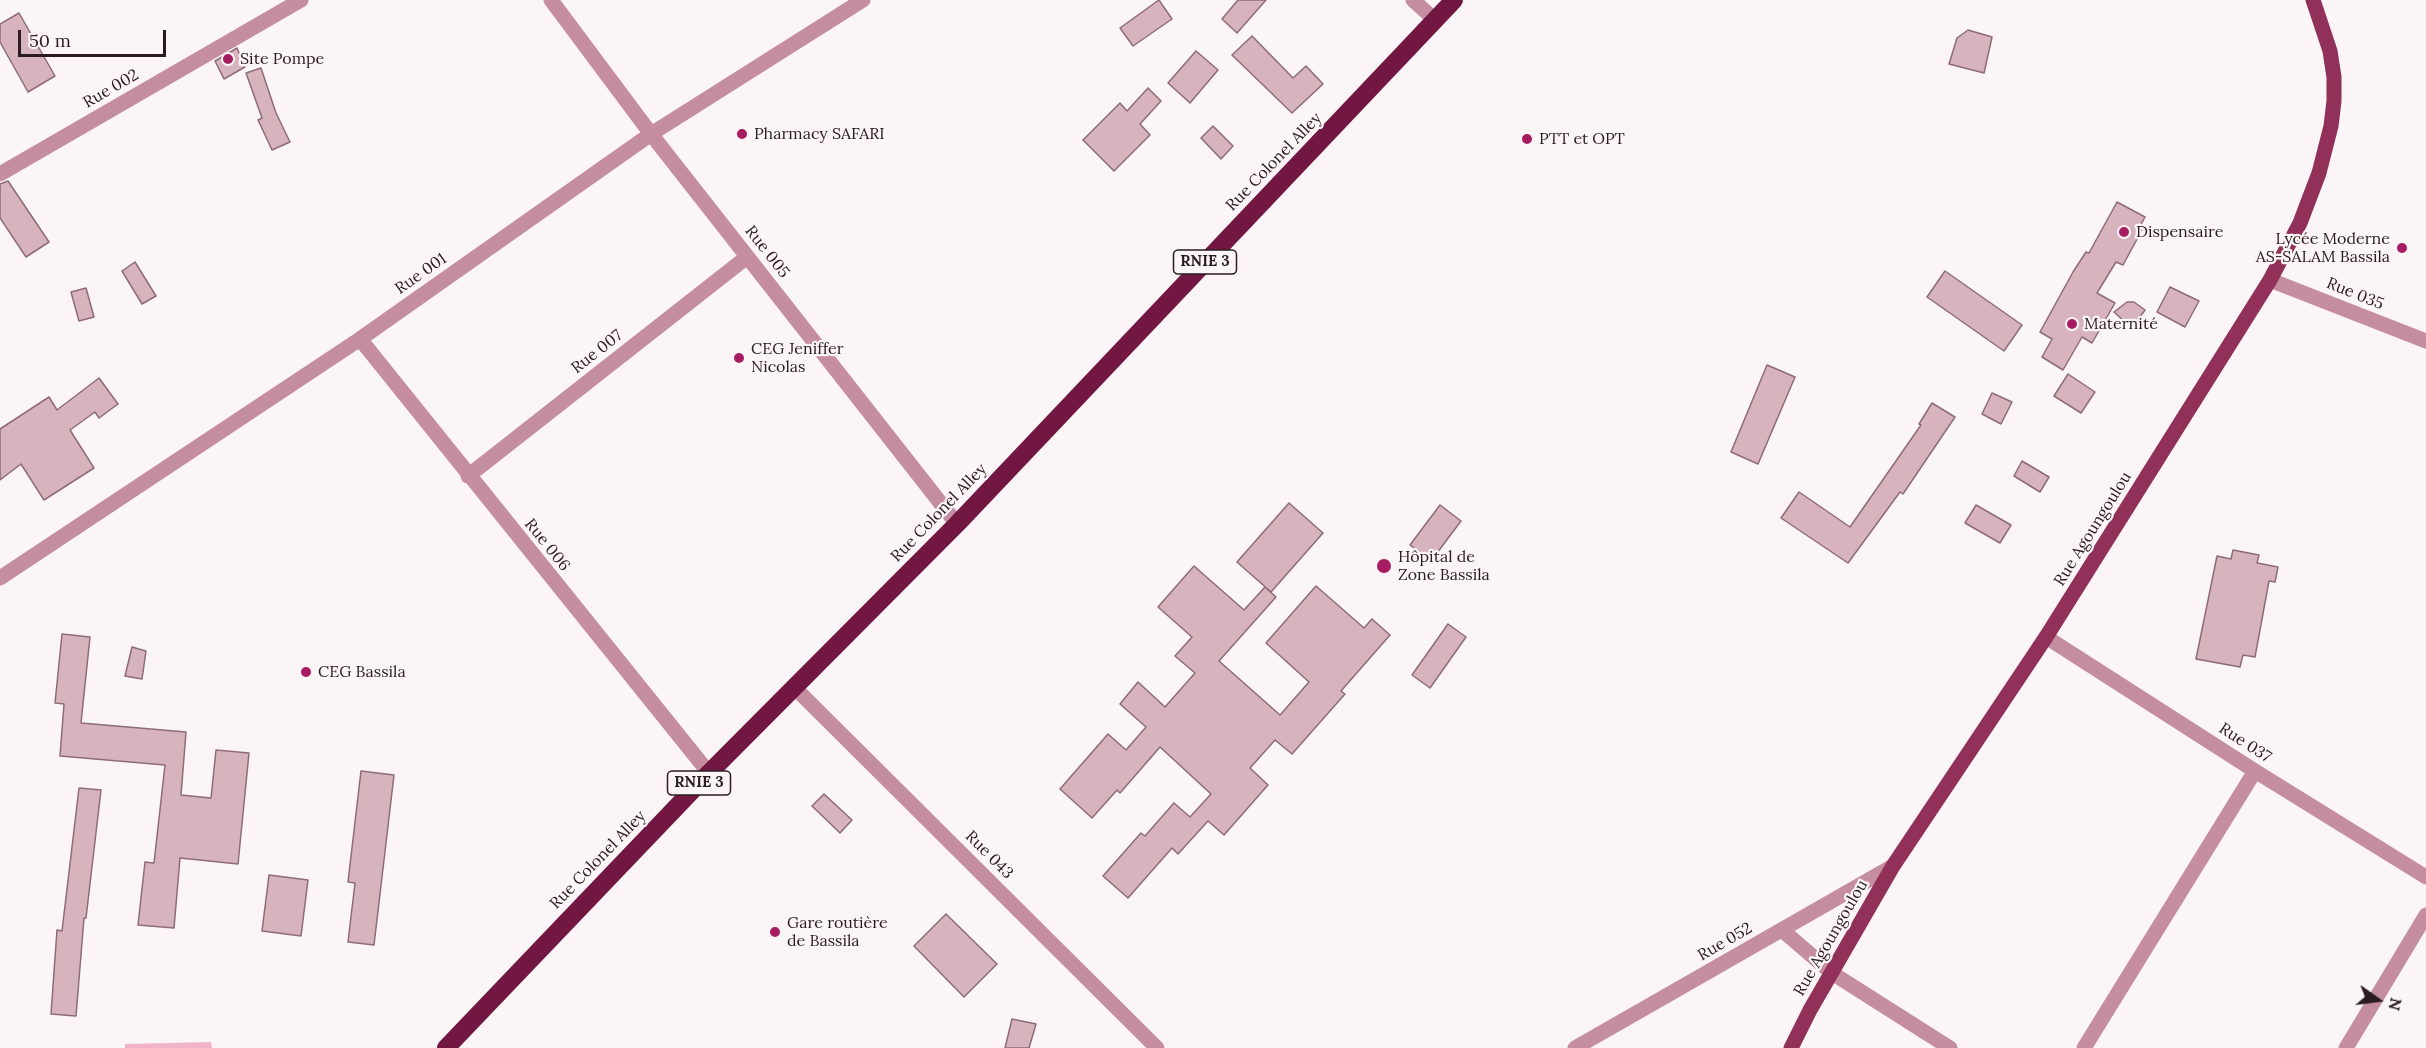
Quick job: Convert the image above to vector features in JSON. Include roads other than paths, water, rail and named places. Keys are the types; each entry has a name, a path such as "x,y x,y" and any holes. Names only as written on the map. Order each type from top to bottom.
{"highway":[{"name":"Rue Colonel Alley","path":"446,1048 709,773 957,524 1454,0"}],"main road":[{"name":"Rue Agoungoulou","path":"1791,1048 1810,1010 1893,866 2046,637 2270,280 2310,199 2331,126 2334,76 2323,27 2313,0"}],"street":[{"name":"Rue 002","path":"0,174 301,0"},
{"name":"Rue 005","path":"551,0 651,134 957,524"},
{"name":"Rue 001","path":"0,578 360,339 651,134 863,0"},
{"path":"1413,0 1436,20"},
{"name":"Rue 007","path":"468,476 747,257"},
{"name":"Rue 035","path":"2270,280 2426,341"},
{"name":"Rue 006","path":"360,339 709,773"},
{"name":"Rue 037","path":"2046,637 2426,877"},
{"name":"Rue 043","path":"795,688 1157,1048"},
{"path":"2084,1048 2255,771"},
{"name":"Rue 052","path":"1575,1048 1893,866"},
{"path":"2346,1048 2426,915"},
{"path":"1782,930 1832,973 1950,1048"}],"place":[{"name":"Site Pompe","path":"228,59"},
{"name":"Pharmacy SAFARI","path":"742,134"},
{"name":"PTT et OPT","path":"1527,139"},
{"name":"Dispensaire","path":"2124,232"},
{"name":"Lycée Moderne AS-SALAM Bassila","path":"2402,248"},
{"name":"Maternité","path":"2072,324"},
{"name":"CEG Jeniffer Nicolas","path":"739,358"},
{"name":"Hôpital de Zone Bassila","path":"1384,566"},
{"name":"CEG Bassila","path":"306,672"},
{"name":"Gare routière de Bassila","path":"775,932"}]}
